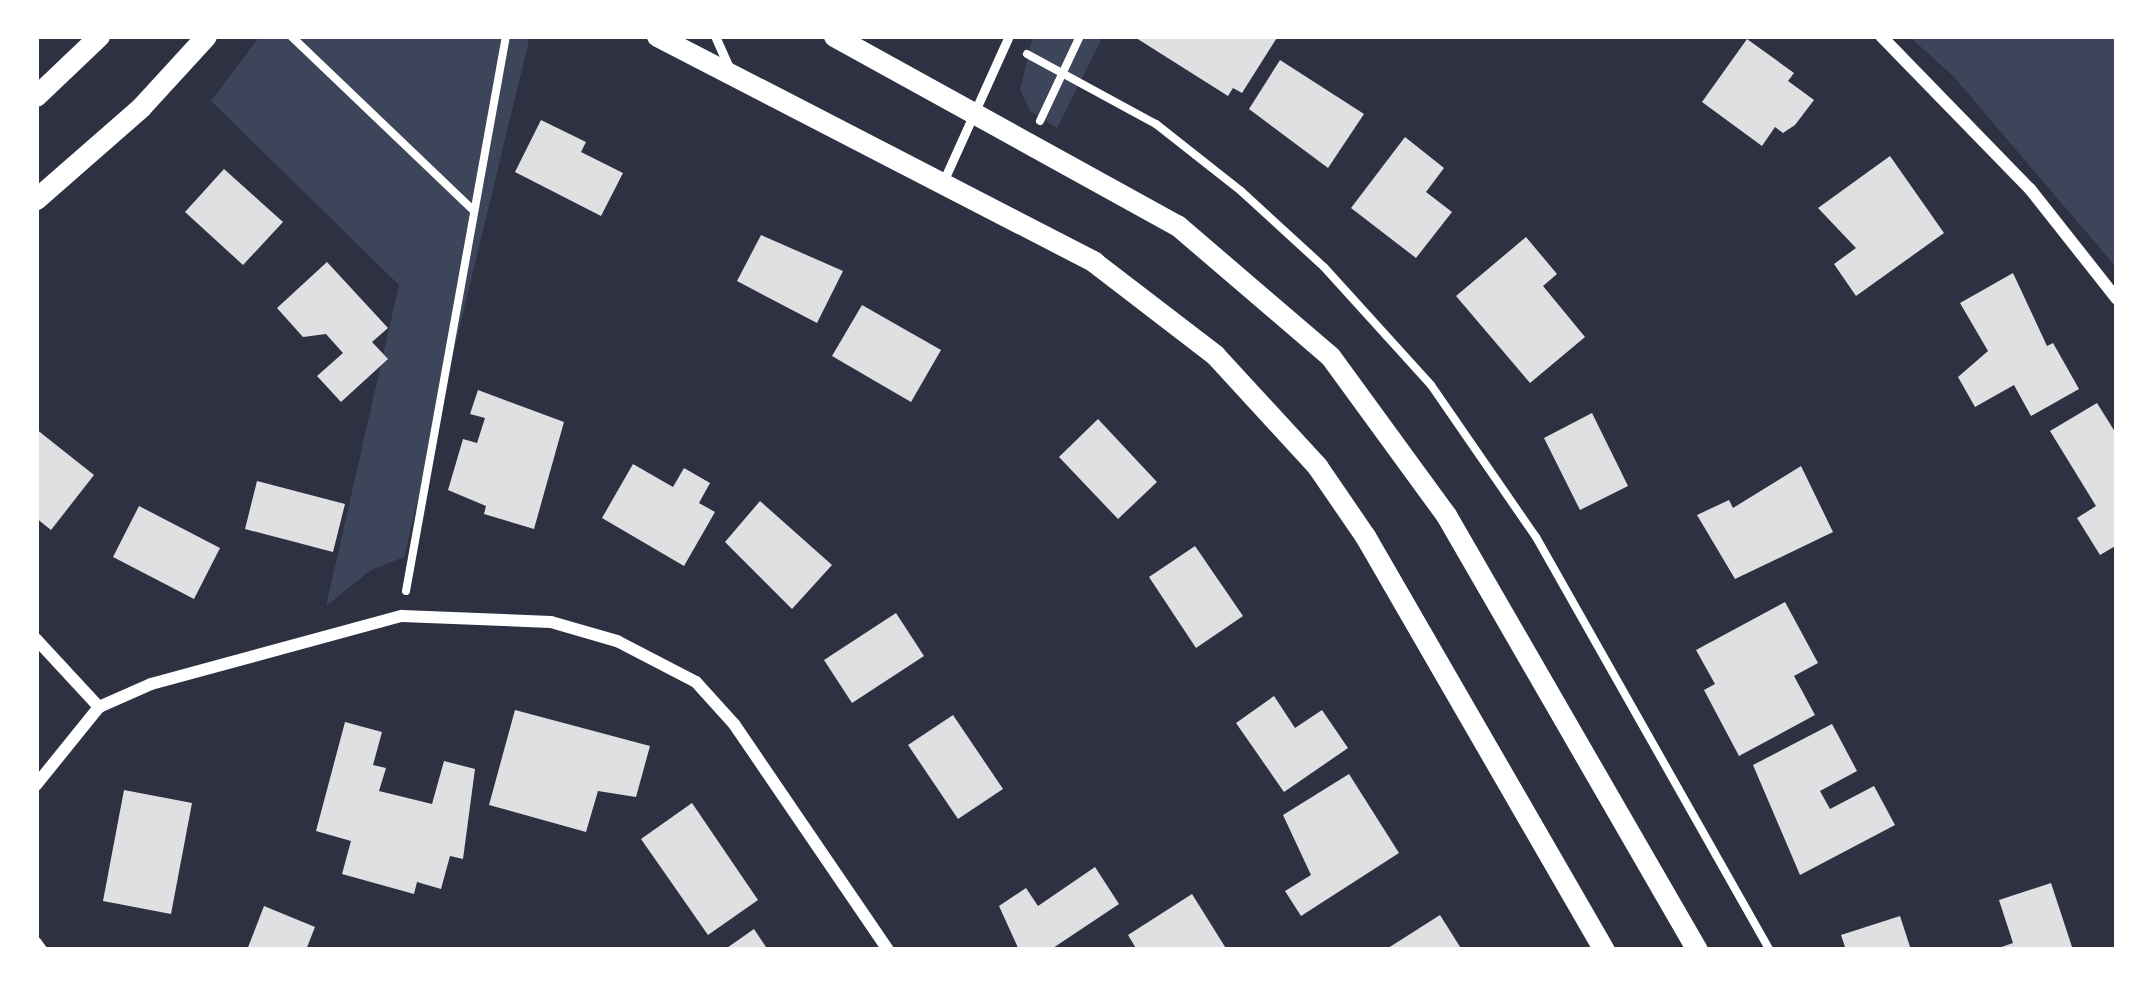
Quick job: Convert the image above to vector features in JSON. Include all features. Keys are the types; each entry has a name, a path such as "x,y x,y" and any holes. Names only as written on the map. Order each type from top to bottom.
{"street":[{"path":"36,96 99,36"},
{"path":"36,199 141,106 206,36"},
{"path":"657,36 1094,262 1215,355 1268,408 1365,536 1604,950"},
{"path":"835,36 1177,225 1330,356 1446,515 1697,950"},
{"path":"1881,36 2030,189 2117,299"},
{"path":"36,785 99,707 151,684 402,616 551,622 616,641 684,674 734,724 889,950"},
{"path":"36,639 99,707"}],"lane":[{"path":"715,36 730,72"},
{"path":"943,182 1009,36"}],"path":[{"path":"291,36 474,212"},
{"path":"402,616 506,36"}],"shaded area":[{"path":"260,36 530,36 404,557 371,570 326,606 399,285 211,101"},
{"path":"1033,36 1103,36 1057,128 1030,111 1020,90"},
{"path":"1909,36 2117,36 2117,268 1954,77"}],"building":[{"path":"1133,36 1278,36 1242,93 1233,88 1228,96"},
{"path":"1747,39 1794,73 1788,81 1814,100 1795,125 1783,133 1775,127 1762,146 1702,102"},
{"path":"1280,60 1364,114 1328,168 1249,109"},
{"path":"541,120 586,142 581,152 623,173 601,216 515,172"},
{"path":"1405,137 1444,168 1426,192 1452,212 1416,258 1351,208"},
{"path":"1890,156 1944,233 1856,296 1834,264 1856,248 1818,208"},
{"path":"224,169 283,222 243,265 185,212"},
{"path":"761,235 843,271 817,323 737,281"},
{"path":"1526,237 1557,274 1543,286 1585,337 1530,383 1456,296"},
{"path":"327,262 388,328 372,342 388,359 341,402 317,376 343,353 326,334 303,337 277,308"},
{"path":"2013,273 2047,346 2053,343 2079,389 2031,416 2014,385 1975,407 1958,377 1988,351 1960,303"},
{"path":"862,305 941,350 911,402 832,356"},
{"path":"478,390 564,422 534,529 484,514 486,506 448,490 463,439 477,443 485,418 470,414"},
{"path":"2097,403 2117,435 2117,545 2100,555 2077,518 2096,506 2050,431"},
{"path":"1592,413 1628,486 1580,510 1544,438"},
{"path":"1098,419 1157,482 1118,519 1059,457"},
{"path":"36,429 94,475 51,530 36,518"},
{"path":"633,464 673,487 684,468 710,483 699,503 715,512 684,566 602,518"},
{"path":"1801,466 1833,532 1735,579 1697,515 1729,500 1733,508"},
{"path":"257,481 345,504 333,552 245,529"},
{"path":"760,501 832,565 792,609 725,542"},
{"path":"139,506 220,548 194,599 113,557"},
{"path":"1195,546 1243,616 1196,648 1149,577"},
{"path":"1785,602 1818,663 1794,676 1815,715 1739,756 1704,690 1715,684 1696,650"},
{"path":"896,613 924,656 852,703 824,660"},
{"path":"1274,696 1295,728 1322,710 1348,748 1284,792 1236,723"},
{"path":"515,710 650,746 636,797 598,791 586,832 489,805"},
{"path":"953,715 1003,789 958,819 908,745"},
{"path":"345,722 382,732 373,765 386,768 379,791 432,804 444,761 475,769 463,859 450,856 441,889 417,882 414,894 342,874 351,841 316,831"},
{"path":"1832,724 1857,771 1820,791 1830,809 1874,786 1895,825 1800,875 1753,765"},
{"path":"1349,774 1399,853 1301,916 1285,891 1311,875 1283,815"},
{"path":"124,790 192,803 171,914 103,901"},
{"path":"692,803 758,900 708,935 641,839"},
{"path":"1095,867 1119,904 1050,950 1019,950 999,906 1026,888 1038,906"},
{"path":"2051,883 2073,950 1993,950 2013,943 1999,900"},
{"path":"1192,894 1227,950 1137,950 1128,935"},
{"path":"264,906 315,927 306,950 247,950"},
{"path":"1440,915 1462,950 1385,950"},
{"path":"1900,916 1911,950 1846,950 1841,935"},
{"path":"754,929 768,950 724,950"}]}
